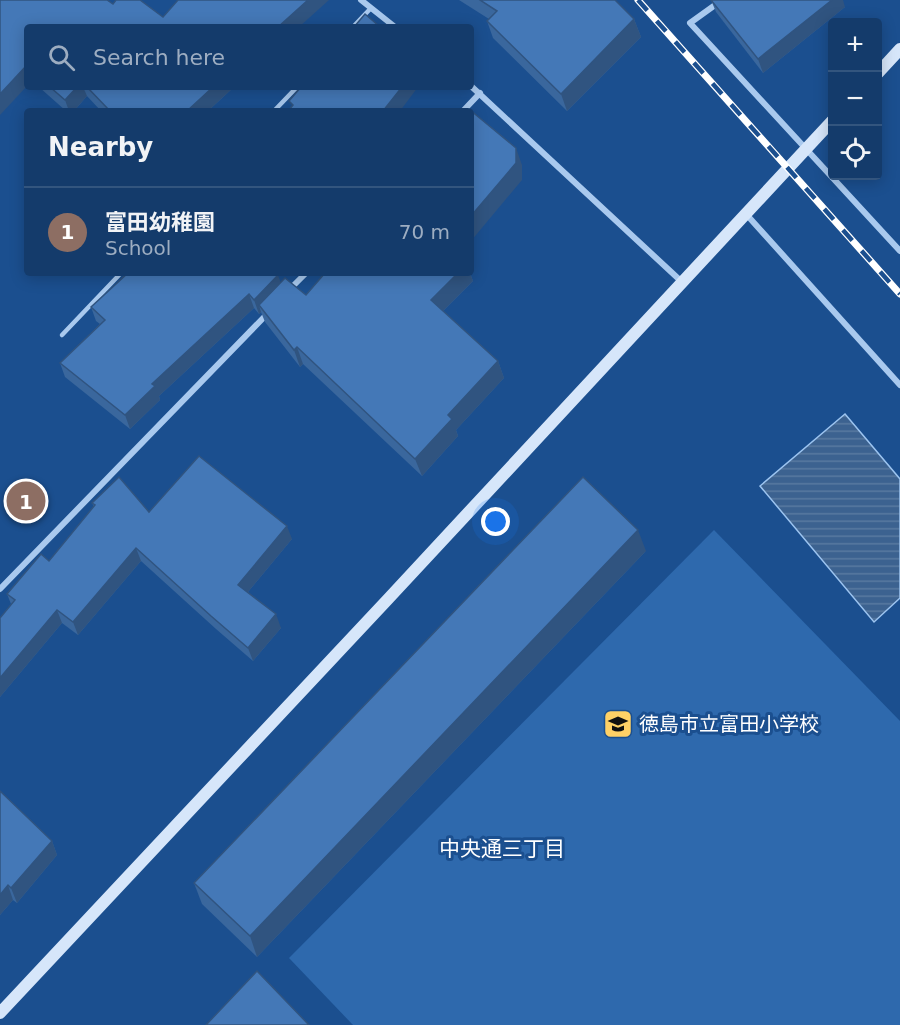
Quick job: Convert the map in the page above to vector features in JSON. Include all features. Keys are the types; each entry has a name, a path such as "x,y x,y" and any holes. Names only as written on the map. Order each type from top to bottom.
{"street":[{"path":"361,0 391,24"},
{"path":"722,0 690,23 900,251"},
{"path":"879,72 900,49"},
{"path":"474,88 683,283"},
{"path":"466,108 480,93"},
{"path":"0,1013 828,125"},
{"path":"746,214 900,385"},
{"path":"281,299 303,276"},
{"path":"0,590 273,307"}],"lane":[{"path":"356,24 371,8"},
{"path":"277,108 294,90"},
{"path":"62,335 118,276"}],"shaded area":[{"path":"845,414 900,479 900,598 874,622 760,486"},
{"path":"714,530 900,721 900,1025 353,1025 289,958"}],"building":[{"path":"0,0 107,0 113,4 116,0 140,0 163,17 178,0 308,0 281,24 24,24 24,68 0,94"},
{"path":"480,0 615,0 634,19 561,94 487,21 497,11"},
{"path":"711,0 832,0 758,59"},
{"path":"365,14 377,24 357,24"},
{"path":"53,90 74,90 65,100"},
{"path":"90,90 210,90 190,108 107,108"},
{"path":"298,90 400,90 385,108 290,108 293,105 289,101"},
{"path":"474,113 516,148 516,163 474,212"},
{"path":"125,276 277,276 254,300 249,294 152,384 155,386 125,415 60,363 105,320 91,307"},
{"path":"322,276 455,276 431,300 498,361 448,415 452,419 415,459 297,347 294,350 259,305 285,278 306,295"},
{"path":"199,456 287,526 238,585 276,614 248,648 136,548 73,622 57,610 0,678 0,618 15,600 7,594 41,554 49,561 95,505 92,503 119,477 149,512"},
{"path":"583,477 638,530 250,936 194,883"},
{"path":"0,791 52,841 11,888 8,885 0,895"},
{"path":"257,971 309,1025 206,1025"}],"railway":[{"path":"638,0 900,294"}],"place":[{"name":"富田幼稚園","path":"26,501"},
{"name":"徳島市立富田小学校","path":"618,724"}],"district":[{"name":"中央通三丁目","path":"502,849"}]}
